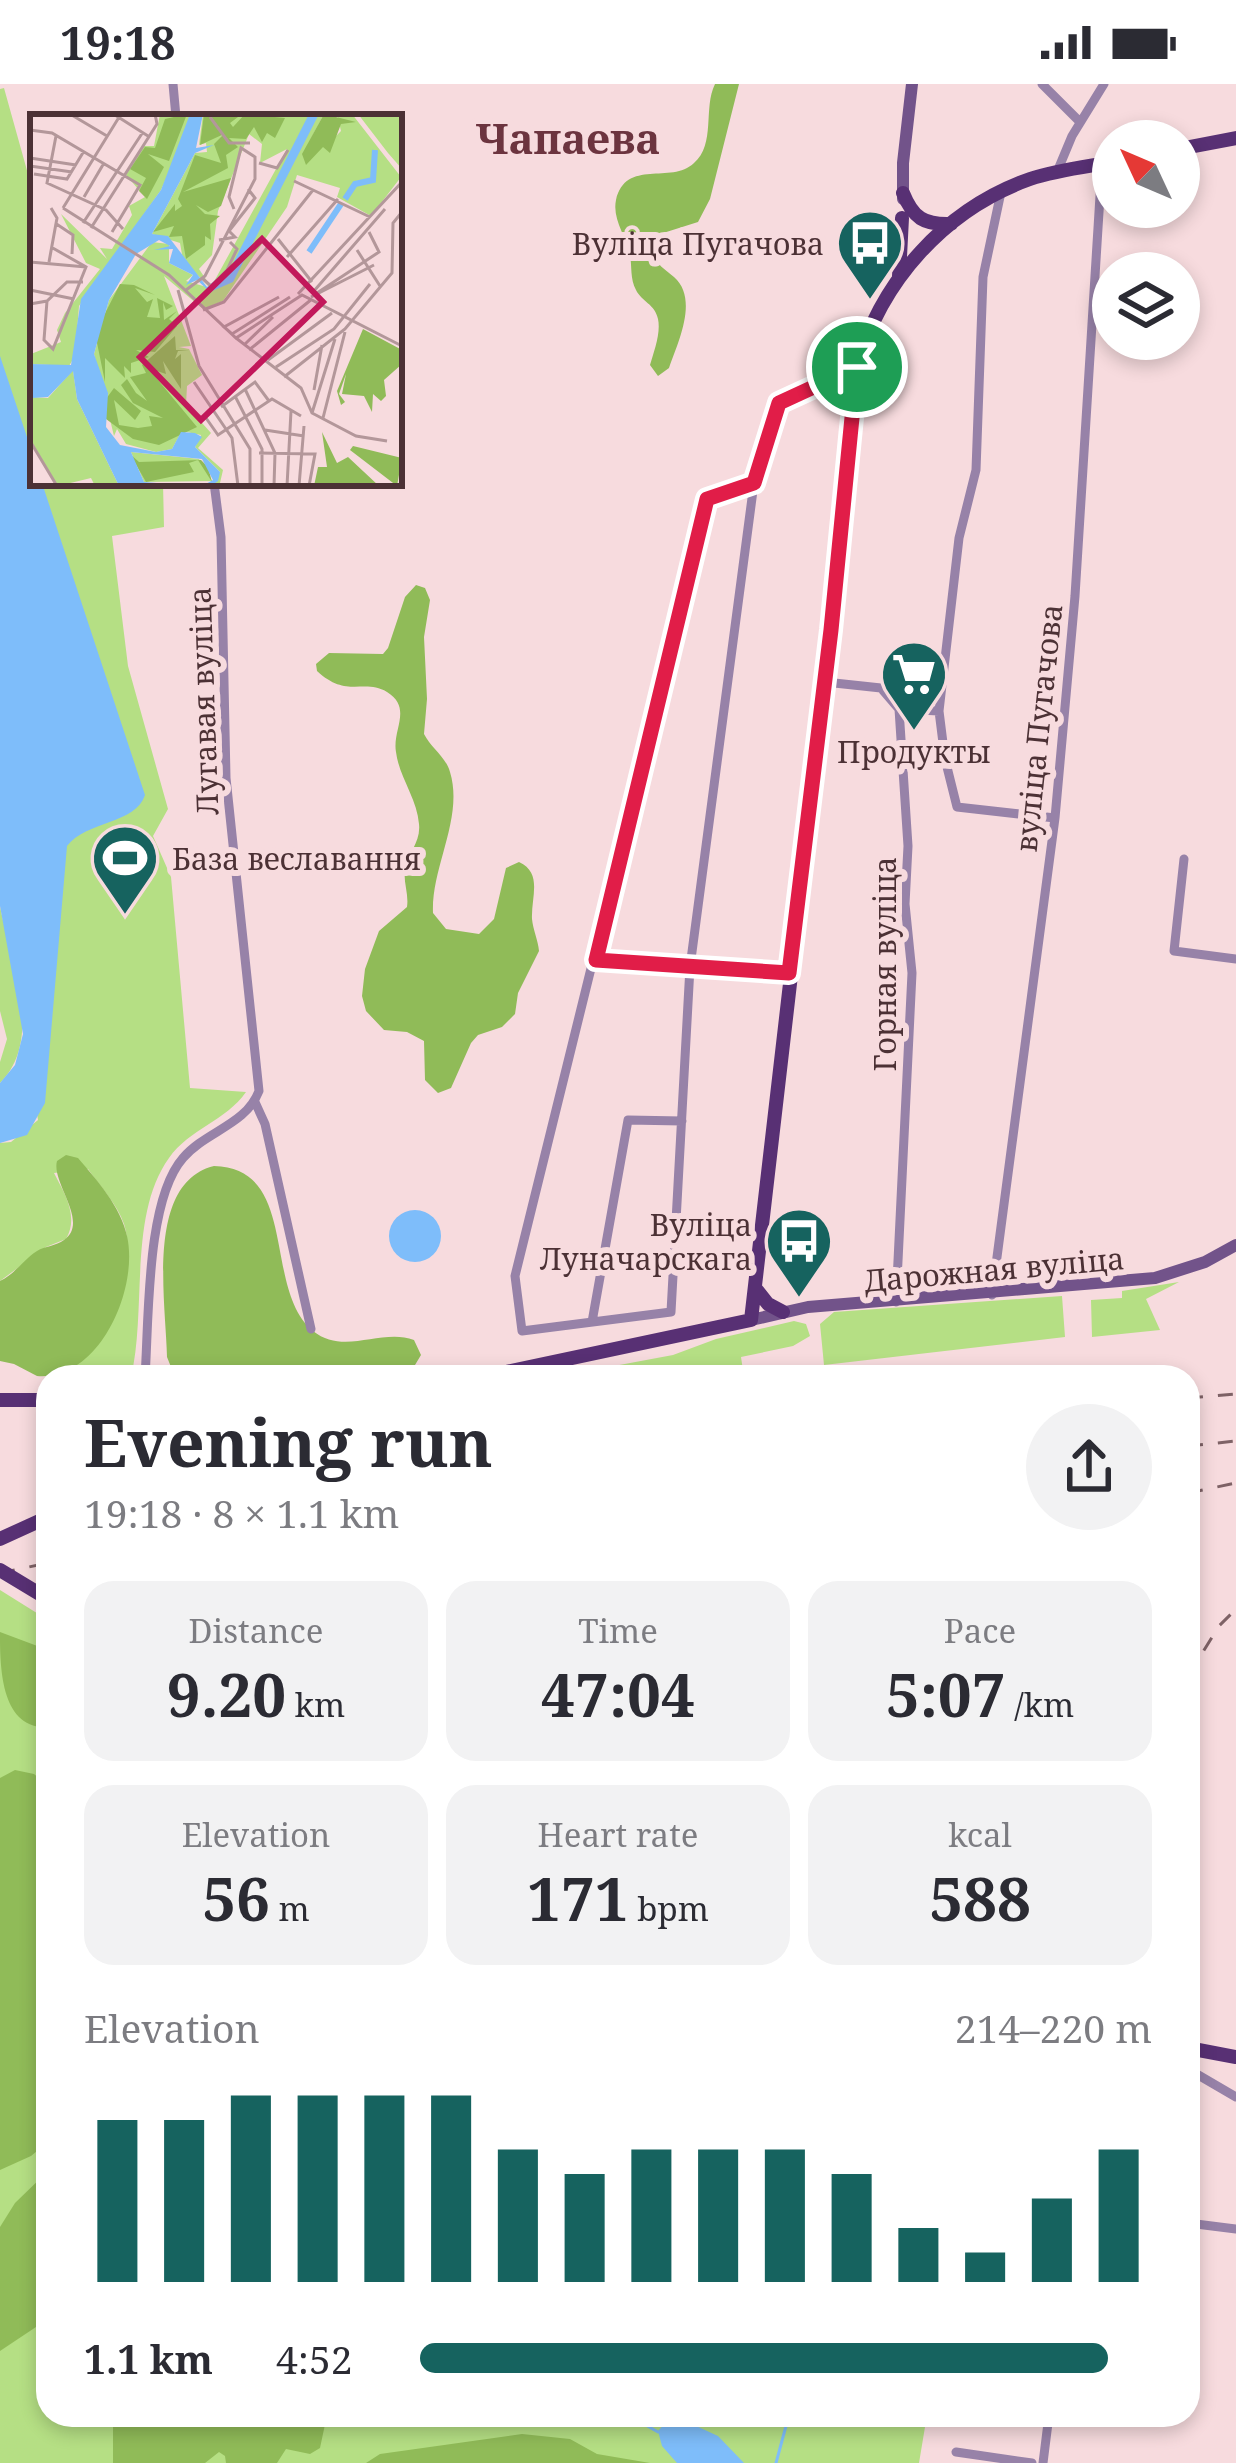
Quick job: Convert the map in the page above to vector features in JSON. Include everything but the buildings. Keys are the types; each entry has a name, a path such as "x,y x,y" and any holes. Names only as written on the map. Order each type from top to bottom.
{"main road":[{"path":"1200,145 1236,138"},
{"path":"539,1365 751,1320 857,367 878,307 899,275 951,224 1001,192 1057,172 1092,166"},
{"path":"903,193 919,219 951,224"},
{"path":"899,275 902,218"},
{"path":"756,1289 782,1312"},
{"path":"0,1400 36,1400"},
{"path":"0,1538 36,1522"},
{"path":"0,1570 36,1592"},
{"path":"1200,2050 1236,2056"}],"street":[{"path":"173,84 176,114"},
{"path":"912,84 902,218 916,258"},
{"path":"1042,84 1080,122"},
{"path":"1057,172 1104,84"},
{"path":"1001,192 983,278 976,470 959,538 939,711 957,808 1054,818"},
{"name":"вуліца Пугачова","path":"992,1295 1054,818 1076,596 1102,228"},
{"path":"754,483 707,499 515,1276 522,1331 671,1312 690,967 754,483 779,403 857,367"},
{"name":"Лугавая вуліца","path":"214,486 221,537 226,778 255,1028 260,1091 255,1102 265,1124 311,1329"},
{"path":"825,682 880,688 899,709 939,711"},
{"name":"Горная вуліца","path":"896,1302 912,973 899,709"},
{"path":"1184,860 1174,951 1236,959"},
{"path":"596,960 789,973"},
{"path":"146,1365 157,1221 165,1186 191,1150 255,1102"},
{"path":"592,1322 628,1120 682,1121"},
{"name":"Дарожная вуліца","path":"751,1320 782,1312 1155,1278 1205,1262 1236,1245"},
{"path":"1200,2076 1236,2097"},
{"path":"1200,2224 1236,2229"},
{"path":"1043,2463 1048,2427"},
{"path":"956,2452 1032,2463"}],"green space":[{"path":"715,84 739,84 710,199 698,222 660,234 652,248 657,262 681,286 686,309 669,368 658,376 650,365 658,319 634,286 616,200 629,180 684,169 701,155"},
{"path":"4,88 30,181 30,486 163,486 164,527 112,536 128,666 168,809 153,836 171,877 190,1088 246,1092 177,1148 156,1181 143,1235 133,1365 72,1365 85,1355 112,1315 128,1244 113,1202 88,1169 54,1173 71,1214 66,1239 46,1247 0,1281 0,1143 11,1142 38,1120 0,874 0,89"},
{"path":"416,585 425,588 430,600 424,637 424,734 448,767 453,789 433,913 446,929 479,934 494,919 506,868 519,862 533,879 532,919 539,951 518,993 515,1014 502,1027 478,1035 451,1088 438,1093 425,1080 424,1041 407,1032 384,1030 366,1011 362,996 365,969 379,931 407,907 405,869 419,830 396,752 399,705 379,688 337,684 317,671 316,664 329,653 383,654 405,597"},
{"path":"0,906 22,1022 13,1065 0,1083 7,1039 0,1011"},
{"path":"66,1155 78,1158 107,1194 127,1236 127,1281 110,1327 96,1348 77,1365 36,1365 36,1375 0,1361 0,1281 37,1251 61,1242 71,1232 72,1213 57,1161"},
{"path":"214,1166 241,1172 259,1187 270,1208 288,1288 313,1331 337,1341 414,1340 421,1355 415,1365 170,1365 164,1247 177,1195 192,1177"},
{"path":"1179,1282 1146,1299 1160,1330 1092,1337 1091,1300 1122,1298 1122,1291"},
{"path":"1062,1296 1065,1337 824,1365 820,1324 834,1312"},
{"path":"794,1321 806,1324 810,1336 793,1346 741,1357 742,1365 619,1365 673,1355 716,1339"},
{"path":"0,1590 36,1612 36,2427 925,2427 919,2463 0,2463"},
{"path":"0,1632 36,1646 36,1726 20,1718 12,1707 3,1677"},
{"path":"15,1770 36,1776 36,2152 0,2170 0,1778"},
{"path":"36,2183 36,2327 0,2351 0,2227"},
{"path":"113,2427 324,2427 320,2448 310,2454 286,2449 277,2463 226,2463 219,2452 205,2463 113,2463"},
{"path":"522,2434 570,2439 597,2454 650,2463 366,2463 380,2454"}],"water":[{"path":"0,356 30,446 30,486 43,486 145,795 132,812 67,846 45,1103 27,1135 0,1143 0,1083 15,1065 23,1034 0,906"},
{"path":"415,1210 433,1218 441,1236 433,1254 415,1262 397,1254 389,1236 397,1218"},
{"path":"662,2427 698,2427 718,2436 744,2463 677,2463 662,2446 658,2431"}],"waterway":[{"path":"649,2427 658,2432"},
{"path":"776,2463 786,2427"}],"railway":[{"path":"1200,1397 1236,1394"},
{"path":"1200,1445 1236,1441"},
{"path":"1200,1490 1236,1483"},
{"path":"0,1573 36,1566"},
{"path":"1200,1657 1236,1609"}],"place":[{"name":"Вуліца Пугачова","path":"870,302"},
{"name":"Продукты","path":"914,733"},
{"name":"База веславання","path":"125,917"},
{"name":"Вуліца Луначарскага","path":"799,1300"}],"district":[{"name":"Чапаева","path":"568,137"}],"route":[{"path":"857,367 789,973 596,960 707,499 754,483 779,403 857,367"}]}
